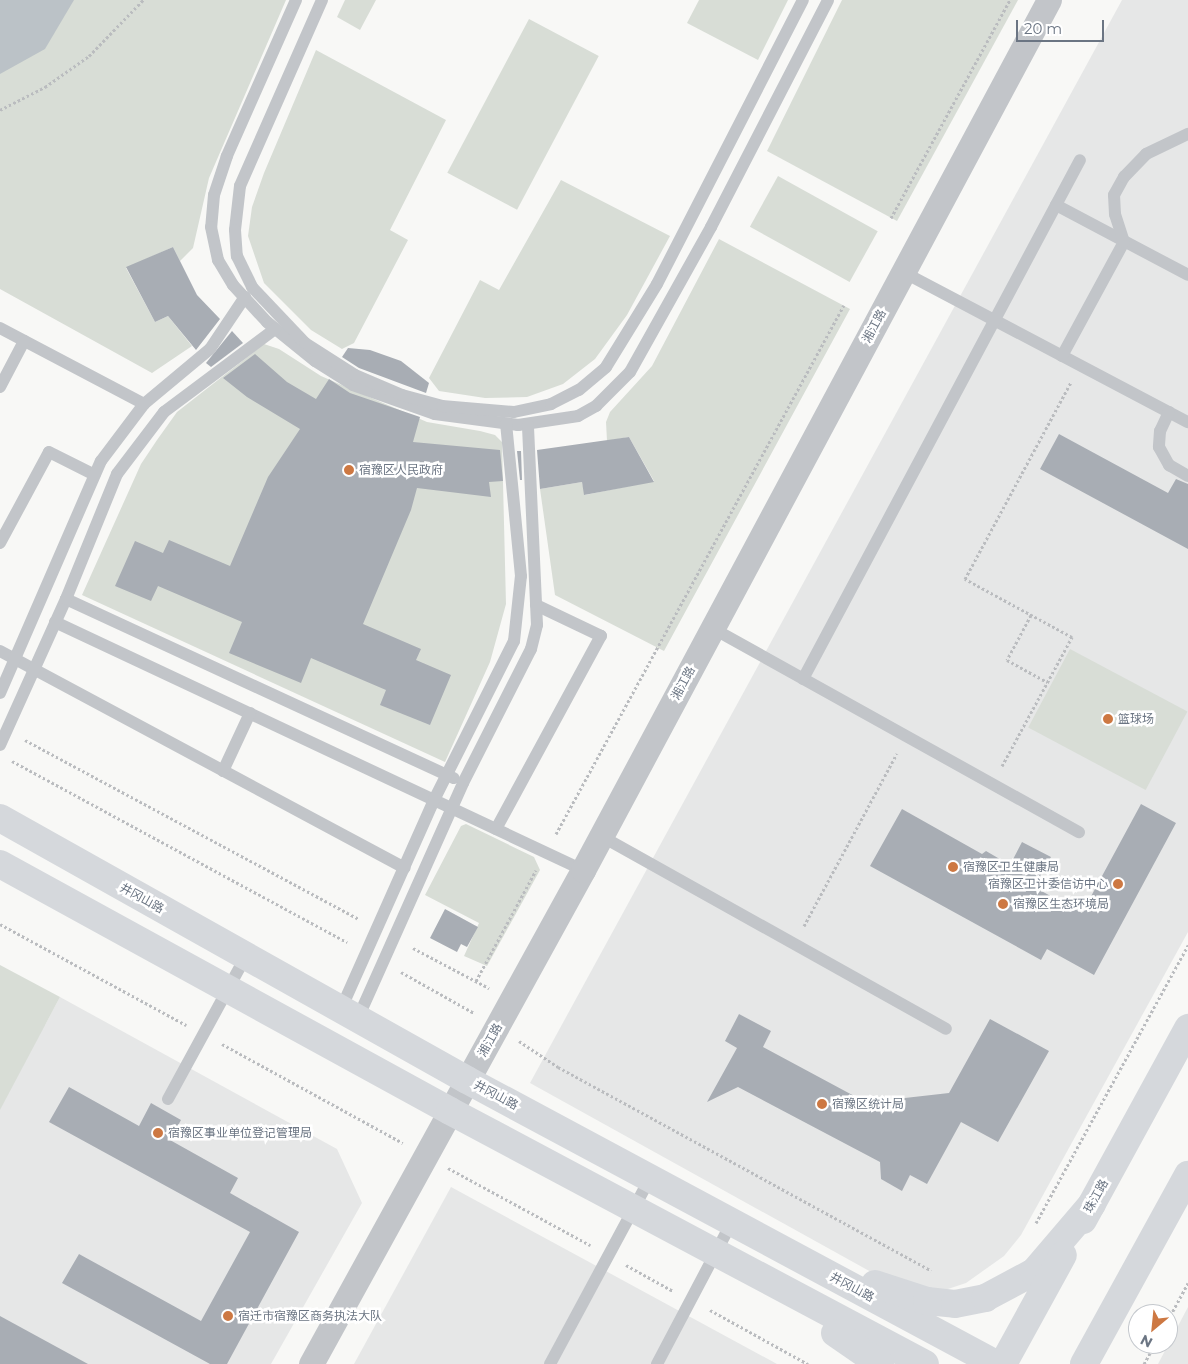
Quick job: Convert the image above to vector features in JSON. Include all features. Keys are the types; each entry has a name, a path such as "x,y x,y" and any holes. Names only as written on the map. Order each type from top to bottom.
{"street":[{"name":"湘江路","path":"311,1364 512,1001 1049,0"},
{"name":"井冈山路","path":"0,818 467,1080 996,1364"},
{"path":"0,864 450,1111 925,1364"},
{"name":"珠江路","path":"1004,1364 1188,1028"},
{"path":"1084,1364 1188,1175"},
{"path":"739,1226 894,1292 927,1301 955,1304 985,1298 1034,1272 1092,1204"},
{"path":"723,1256 880,1364"}],"lane":[{"path":"296,0 227,156 214,195 211,227 218,260 245,297 275,329 315,361 362,388 434,414 506,424 528,425 578,416 596,406 630,372 680,286 828,0"},
{"path":"322,0 240,186 235,230 237,256 252,287 305,343 355,375 402,395 442,406 514,412 551,404 579,390 606,368 657,284 803,0"},
{"path":"1062,356 1124,242 1116,214 1114,195 1124,177 1146,154 1188,134"},
{"path":"803,679 1080,160"},
{"path":"1056,205 1188,275"},
{"path":"903,272 1188,422"},
{"path":"0,693 102,461 144,404 210,349 245,297"},
{"path":"0,328 144,404"},
{"path":"0,745 66,599 117,474 164,412 275,329"},
{"path":"0,386 24,341"},
{"path":"1169,412 1160,431 1159,447 1169,465 1188,476"},
{"path":"349,1014 377,928 434,800 514,641 521,576 506,424"},
{"path":"349,1014 394,938 463,783 532,648 537,625 528,425"},
{"path":"0,543 50,452 95,476"},
{"path":"66,599 463,783"},
{"path":"496,829 601,636 536,606"},
{"path":"55,622 582,870"},
{"path":"712,628 1079,832"},
{"path":"0,651 404,868"},
{"path":"223,771 250,713"},
{"path":"601,836 946,1029"},
{"path":"168,1099 246,956"},
{"path":"550,1364 650,1178"},
{"path":"657,1364 723,1256 739,1226"}],"path":[{"path":"0,110 45,87 89,56 143,0"},
{"path":"892,218 1010,0"},
{"path":"476,981 844,306"},
{"path":"992,784 1072,636 966,580 1080,365"},
{"path":"1031,615 1006,660 1047,682"},
{"path":"7,730 377,928"},
{"path":"794,944 906,736"},
{"path":"394,938 512,1001"},
{"path":"1035,1225 1188,945"},
{"path":"1177,1304 1188,1283"}],"shaded area":[{"path":"0,0 286,0 209,178 193,248 180,261 173,247 126,268 155,322 168,316 192,346 152,373 0,289"},
{"path":"0,0 74,0 45,49 0,74"},
{"path":"345,0 376,0 360,30 337,17"},
{"path":"699,0 788,0 758,60 687,23"},
{"path":"842,0 1018,0 897,221 767,151"},
{"path":"1122,0 1188,0 1188,932 1021,1235 1004,1256 966,1283 942,1291 900,1288 530,1083"},
{"path":"529,19 599,56 517,210 447,173"},
{"path":"316,50 446,120 390,230 408,240 354,343 342,349 311,330 264,283 248,236 252,207 264,173"},
{"path":"778,176 878,231 850,282 750,227"},
{"path":"561,180 670,236 627,315 595,359 563,384 527,397 485,398 439,391 429,378 480,280 499,290"},
{"path":"719,239 850,309 664,651 555,595 540,489 582,482 585,495 654,481 629,437 607,441 606,422 610,412 652,366"},
{"path":"264,344 279,349 321,376 427,422 495,435 502,442 506,604 490,662 445,762 82,595 141,464 177,412"},
{"name":"篮球场","path":"1070,649 1187,711 1146,790 1028,728"},
{"path":"466,824 534,857 540,870 487,966 464,956 479,923 425,895 461,826"},
{"path":"0,965 60,997 0,1110"},
{"path":"60,997 337,1149 362,1203 271,1364 0,1364 0,1001 45,1025"},
{"path":"451,1187 777,1364 354,1364"},
{"path":"1188,1307 1188,1364 1158,1364 1163,1354 1178,1354 1178,1326"}],"building":[{"path":"173,247 197,295 220,319 196,350 168,316 155,322 126,267"},
{"path":"232,331 243,343 211,367 206,363"},
{"path":"348,348 370,350 401,361 429,383 426,393 359,368 342,357"},
{"path":"255,354 287,382 316,399 329,379 350,393 420,417 413,442 500,450 503,481 489,482 491,497 417,488 411,510 363,624 421,649 416,660 451,675 430,725 380,705 386,690 311,658 301,683 229,653 242,622 158,586 151,601 115,586 135,541 163,553 169,540 230,566 268,477 300,429 247,397 223,378"},
{"path":"1059,434 1168,493 1176,479 1188,484 1188,549 1040,469"},
{"path":"629,437 654,482 584,495 582,482 540,489 537,450"},
{"path":"517,451 521,451 522,480 520,480"},
{"path":"1141,804 1176,823 1094,975 1047,949 1041,960 870,866 902,809 982,854 986,851 1010,865 1022,842 1051,857 1034,887 1082,913"},
{"path":"445,909 478,927 467,947 461,944 457,952 430,938"},
{"path":"739,1014 771,1031 763,1047 884,1112 896,1099 949,1093 990,1019 1049,1051 998,1142 961,1122 927,1184 910,1175 902,1191 881,1179 880,1162 738,1087 707,1102 737,1048 725,1041"},
{"path":"69,1087 139,1126 151,1103 181,1120 170,1140 238,1178 230,1193 299,1232 227,1364 210,1364 62,1283 79,1254 201,1321 250,1232 49,1122"},
{"path":"0,1316 88,1364 0,1364"}],"place":[{"name":"宿豫区人民政府","path":"349,470"},
{"name":"篮球场","path":"1108,719"},
{"name":"宿豫区卫生健康局","path":"953,867"},
{"name":"宿豫区卫计委信访中心","path":"1118,884"},
{"name":"宿豫区生态环境局","path":"1003,904"},
{"name":"宿豫区统计局","path":"822,1104"},
{"name":"宿豫区事业单位登记管理局","path":"158,1133"},
{"name":"宿迁市宿豫区商务执法大队","path":"228,1316"}]}
